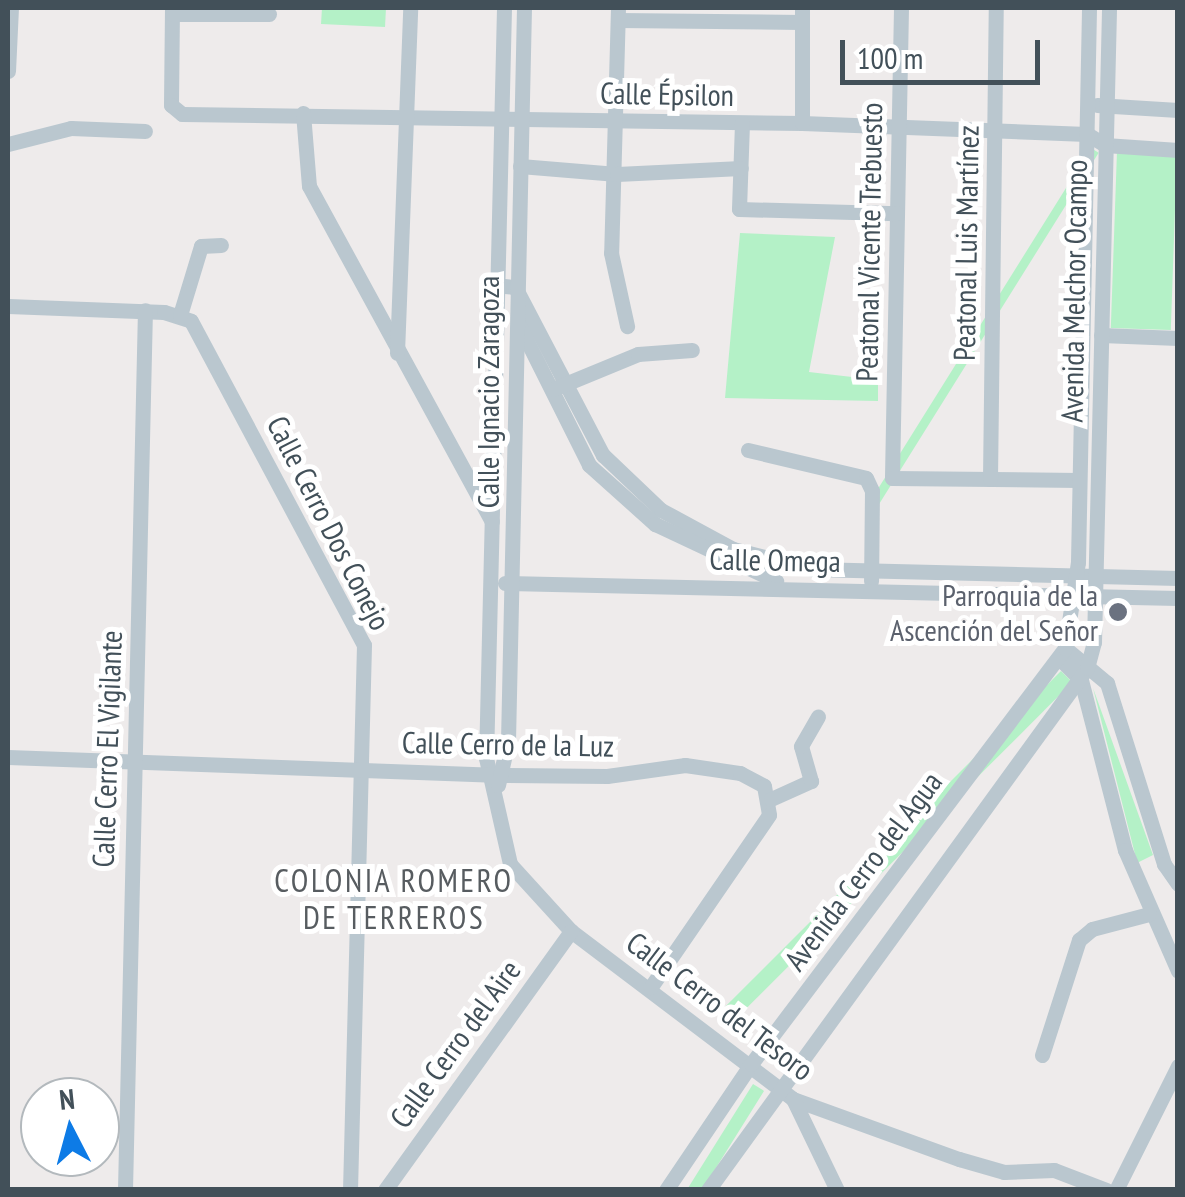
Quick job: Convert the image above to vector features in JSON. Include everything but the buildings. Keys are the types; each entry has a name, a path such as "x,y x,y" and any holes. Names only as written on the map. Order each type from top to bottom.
{"street":[{"path":"8,70 10,8"},
{"path":"397,355 410,8"},
{"name":"Calle Ignacio Zaragoza","path":"494,775 494,314 504,8"},
{"name":"Calle Ignacio Zaragoza","path":"494,775 508,742 514,583 514,316 524,8"},
{"name":"Peatonal Vicente Trebuesto","path":"901,8 892,478 990,479"},
{"name":"Peatonal Luis Martínez","path":"990,479 996,8"},
{"name":"Avenida Melchor Ocampo","path":"1076,576 1089,8"},
{"name":"Avenida Melchor Ocampo","path":"1096,576 1109,8"},
{"path":"172,11 269,14"},
{"name":"Calle Épsilon","path":"172,11 170,104 182,114 406,114 1087,134"},
{"path":"627,326 612,254 618,14 802,15 802,123"},
{"path":"1088,105 1178,110"},
{"path":"303,112 309,186 397,355 492,523 514,528"},
{"path":"742,123 739,209 898,213"},
{"path":"10,144 71,128 144,131"},
{"path":"1087,134 1105,146 1178,150"},
{"path":"520,166 617,174 740,168"},
{"path":"8,306 144,310 180,315 201,246 222,245"},
{"path":"495,286 515,287 589,465 655,524 730,564 795,587"},
{"name":"Calle Cerro El Vigilante","path":"125,1190 144,310"},
{"path":"494,314 514,316 555,388"},
{"name":"Calle Cerro Dos Conejo","path":"180,315 200,334 364,644 350,1190"},
{"path":"1100,336 1178,338"},
{"path":"555,388 638,354 692,350"},
{"name":"Calle Omega","path":"555,388 603,455 661,510 762,559 871,571 1178,578"},
{"path":"748,450 860,476 872,491 871,590"},
{"path":"990,479 1078,480"},
{"name":"Avenida Cerro del Agua","path":"666,1190 750,1064 1062,653 1076,594 1076,576"},
{"name":"Avenida Cerro del Agua","path":"708,1190 1084,674 1094,642 1096,576"},
{"name":"Calle Omega","path":"492,582 1178,598"},
{"path":"1094,642 1164,864 1178,884"},
{"path":"1062,653 1084,674 1107,683"},
{"path":"1084,674 1134,875 1178,971"},
{"path":"651,987 769,815 771,799 810,782 801,746 818,716"},
{"name":"Calle Cerro de la Luz","path":"8,757 494,775 607,776 685,766 740,772 764,786 771,799"},
{"name":"Calle Cerro del Tesoro","path":"494,775 494,798 510,864 524,886 570,930 651,987 793,1099 1004,1172 1054,1170 1106,1190"},
{"path":"1134,875 1164,864"},
{"path":"1042,1054 1079,940 1092,929 1149,914"},
{"name":"Calle Cerro del Aire","path":"384,1190 570,930"},
{"path":"1116,1190 1178,1066"},
{"path":"793,1099 837,1190"}],"green space":[{"path":"322,8 386,8 385,27 321,24"},
{"path":"1091,148 1099,153 877,508 869,503"},
{"path":"1117,151 1177,153 1171,330 1111,328"},
{"path":"740,233 835,237 809,372 878,380 878,401 725,398"},
{"path":"1061,671 1072,682 732,1022 721,1011"},
{"path":"1093,688 1153,855 1137,863 1137,862"},
{"path":"753,1084 764,1091 702,1190 687,1190"}],"place":[{"name":"Parroquia de la Ascención del Señor","path":"1118,612"}],"district":[{"name":"COLONIA ROMERO DE TERREROS","path":"394,900"}]}
